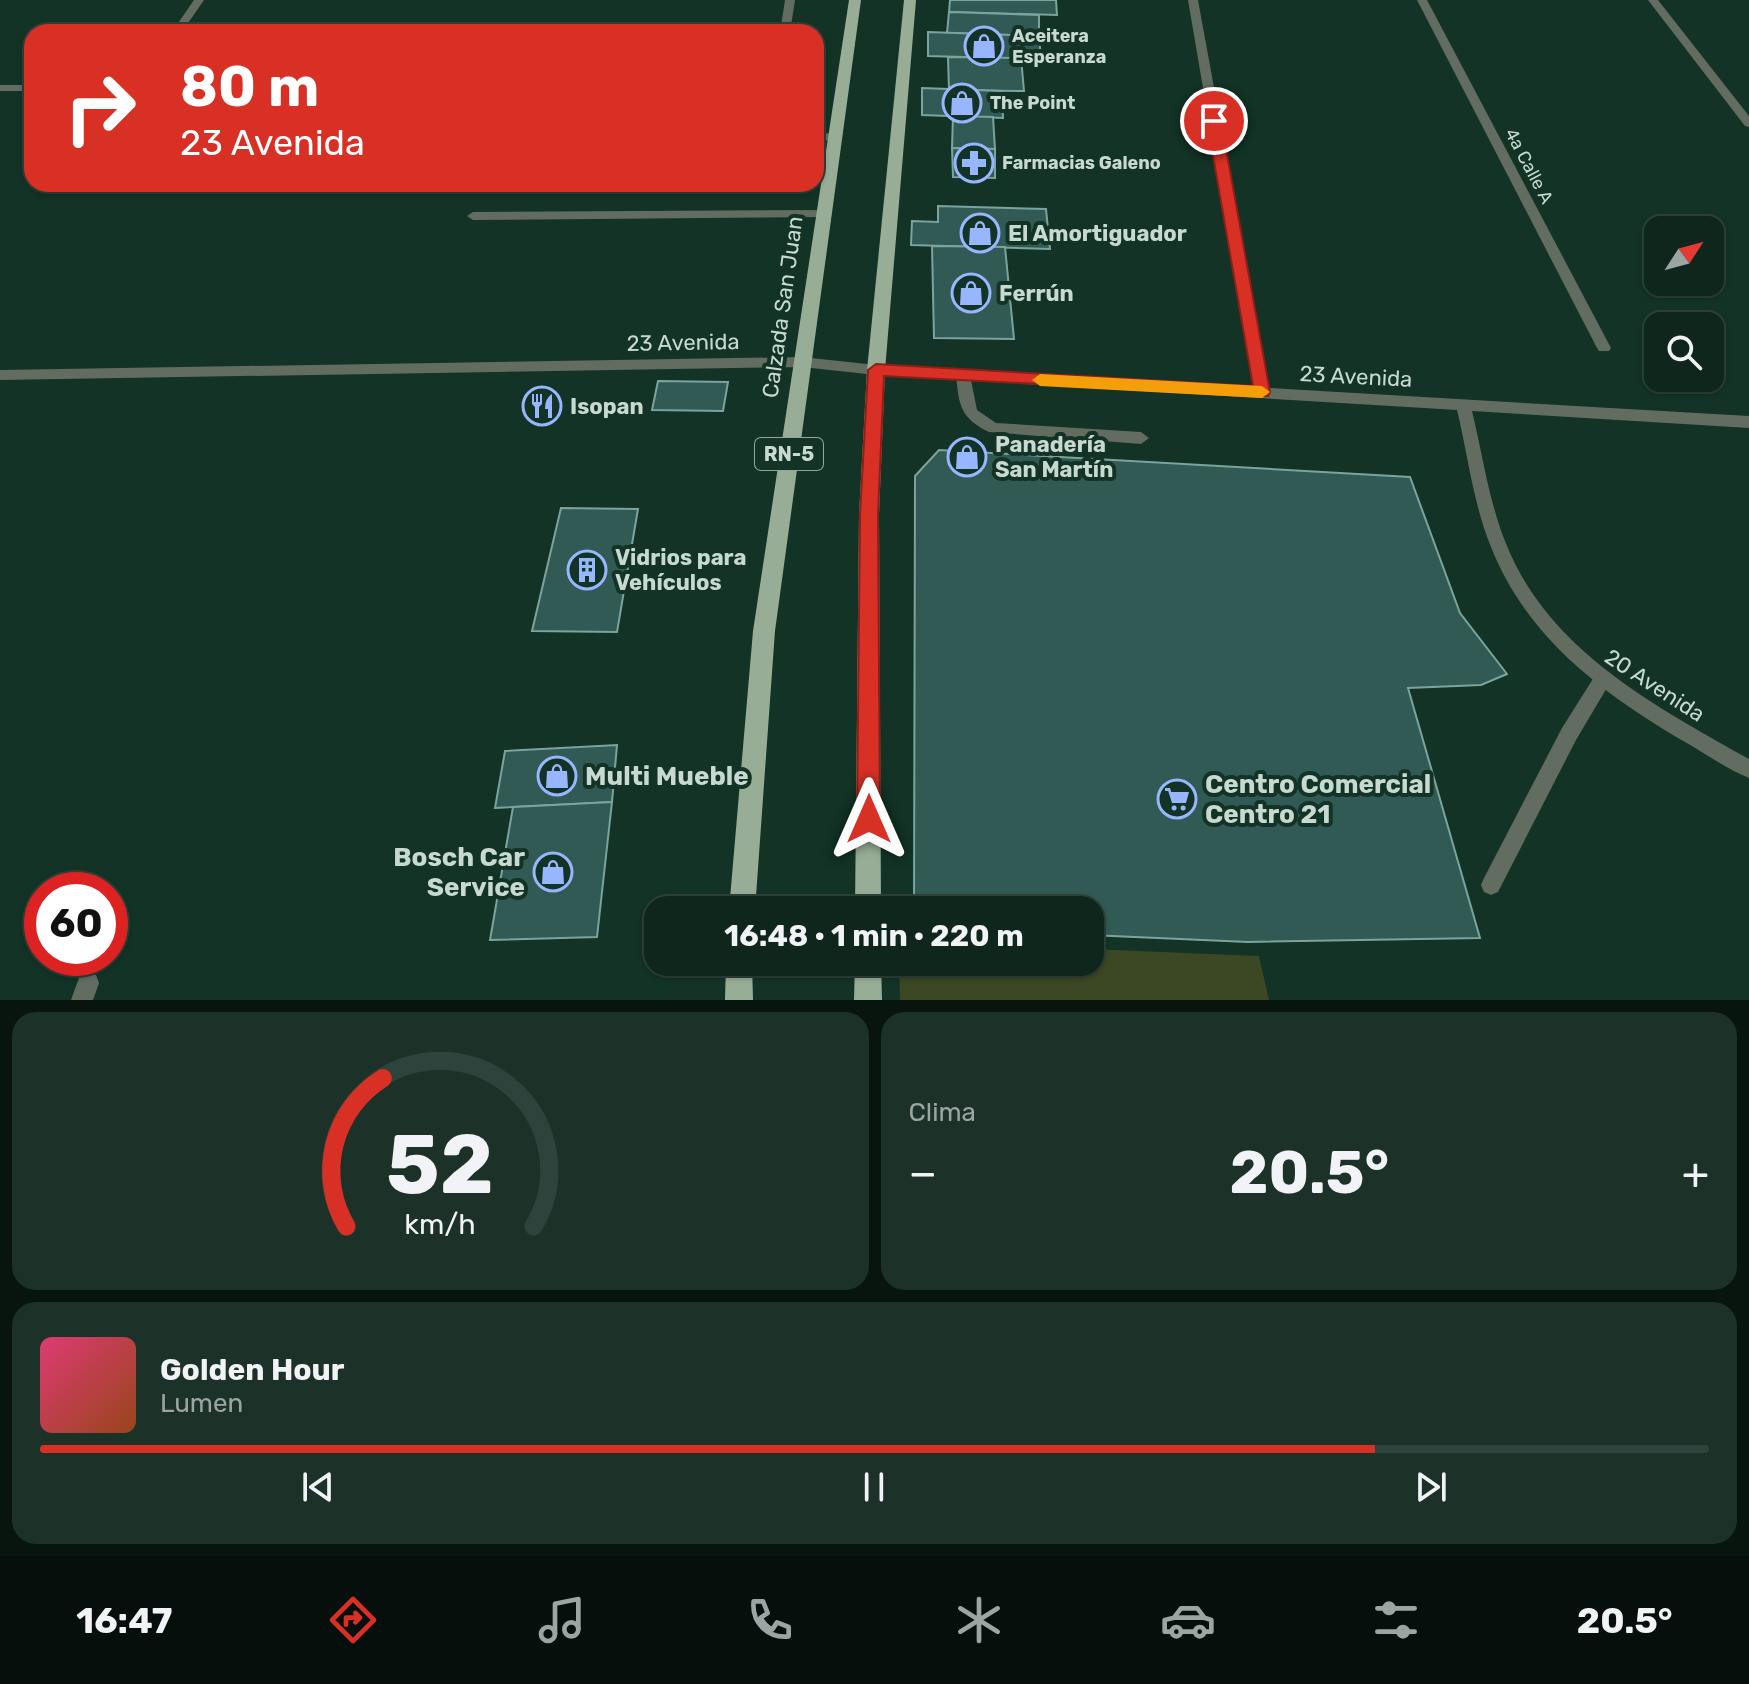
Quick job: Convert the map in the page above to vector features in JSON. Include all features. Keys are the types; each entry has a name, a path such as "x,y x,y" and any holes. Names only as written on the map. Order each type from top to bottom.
{"main road":[{"name":"Calzada San Juan","path":"743,896 764,631 824,214 825,138 855,0"},
{"path":"868,896 869,514 876,370 910,0"},
{"path":"739,976 739,1000"},
{"path":"868,976 868,1000"}],"street":[{"path":"182,24 199,0"},
{"path":"786,24 790,0"},
{"path":"1193,0 1262,392"},
{"name":"4a Calle A","path":"1422,0 1604,348"},
{"path":"1653,0 1749,124"},
{"path":"0,88 24,88"},
{"path":"473,216 824,214"},
{"name":"23 Avenida","path":"0,375 802,362 876,370 1749,422"},
{"path":"963,375 968,412 994,428 1141,438"},
{"name":"20 Avenida","path":"1463,404 1498,546 1557,638 1602,680 1749,769"},
{"path":"1491,885 1569,734 1602,680"}],"green space":[{"path":"1104,950 1259,956 1269,1000 900,1000 899,976 1104,976"}],"building":[{"path":"950,0 1056,0 1057,15 949,12"},
{"path":"949,12 1039,15 1039,36 947,33"},
{"name":"Aceitera Esperanza","path":"928,32 1039,36 1041,59 928,56"},
{"path":"948,57 1021,58 1024,91 949,90"},
{"name":"The Point","path":"922,88 1002,91 1003,118 922,115"},
{"path":"953,116 993,117 995,149 952,148"},
{"name":"Farmacias Galeno","path":"952,148 995,149 995,178 953,177"},
{"name":"El Amortiguador","path":"938,206 1046,209 1050,249 911,245 912,221 938,222"},
{"name":"Ferrún","path":"932,246 1005,247 1014,339 934,338"},
{"path":"658,381 728,382 723,411 652,410"},
{"name":"Centro Comercial Centro 21","path":"939,450 1410,477 1460,613 1507,674 1481,685 1408,688 1480,938 1248,942 1104,936 1104,896 914,896 915,476"},
{"name":"Vidrios para Vehículos","path":"561,508 638,509 617,632 532,631"},
{"name":"Multi Mueble","path":"617,745 612,802 495,808 505,751"},
{"name":"Bosch Car Service","path":"612,802 597,937 490,940 513,807"}],"slow traffic":[{"path":"1040,380 1262,392"}],"place":[{"name":"Aceitera Esperanza","path":"984,46"},
{"name":"The Point","path":"962,103"},
{"name":"Farmacias Galeno","path":"974,163"},
{"name":"El Amortiguador","path":"980,233"},
{"name":"Ferrún","path":"971,293"},
{"name":"Isopan","path":"542,406"},
{"name":"Panadería San Martín","path":"967,457"},
{"name":"Vidrios para Vehículos","path":"587,570"},
{"name":"Multi Mueble","path":"557,776"},
{"name":"Centro Comercial Centro 21","path":"1177,799"},
{"name":"Bosch Car Service","path":"553,872"}],"route":[{"path":"869,819 869,514 876,370 1262,392 1214,121"}]}
